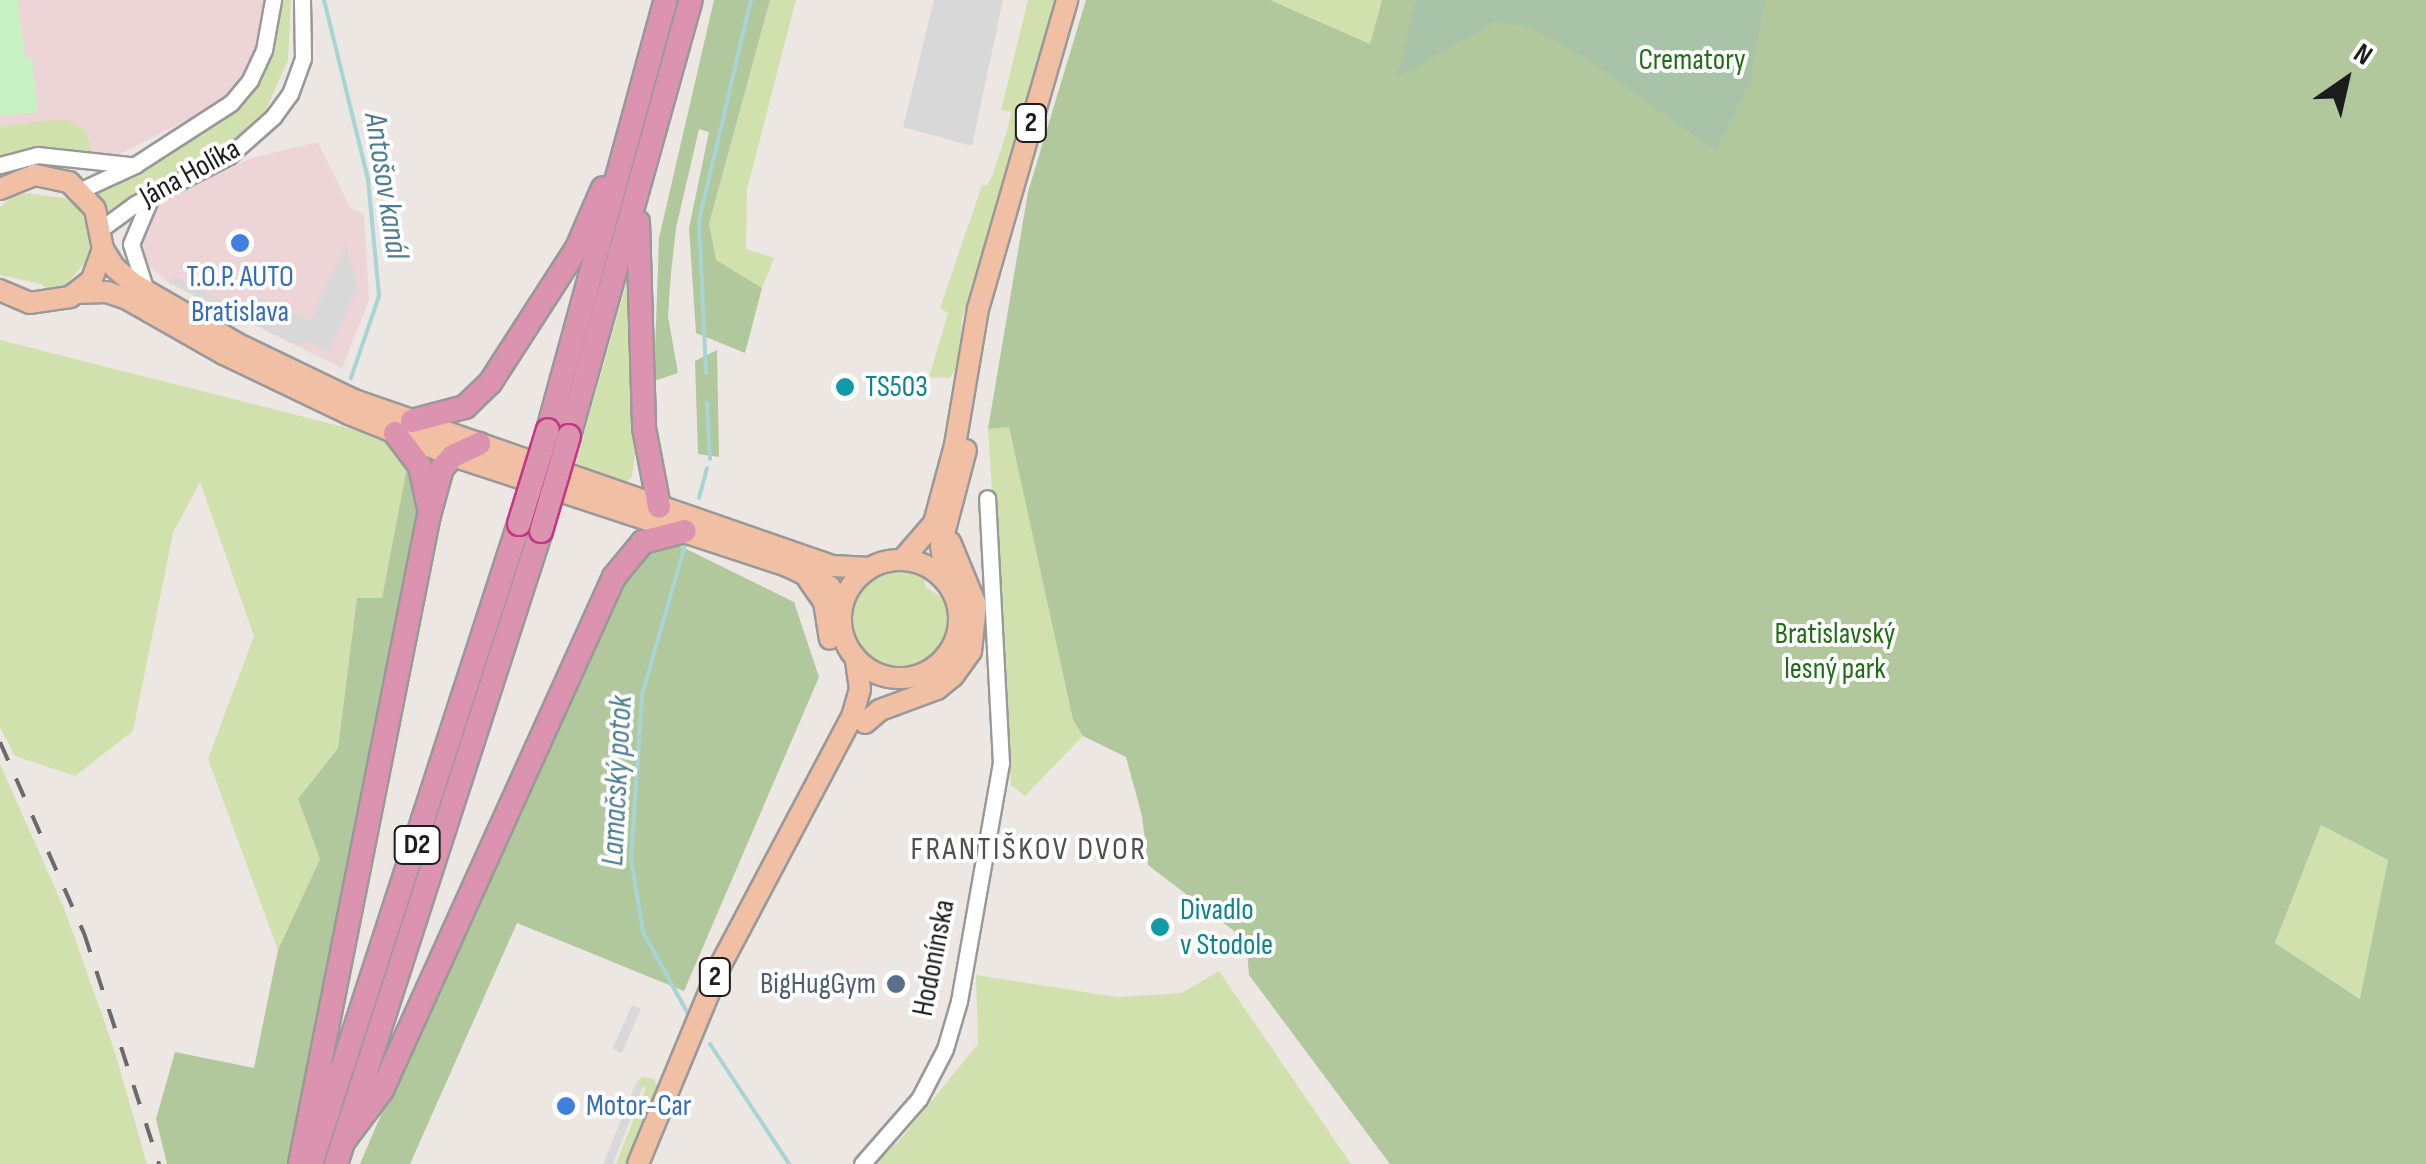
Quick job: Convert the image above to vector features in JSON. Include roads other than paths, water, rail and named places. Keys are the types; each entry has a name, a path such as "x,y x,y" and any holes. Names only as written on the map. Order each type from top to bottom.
{"highway":[{"name":"D2","path":"558,433 622,160 666,0"},
{"name":"D2","path":"340,1153 558,433 638,193 691,0"},
{"path":"429,515 420,466 403,427 465,407 490,383 577,248 602,190 622,160"},
{"path":"638,193 644,428 659,507"},
{"path":"300,1164 305,1121 429,515 442,468 453,456 479,444"},
{"path":"340,1153 382,1090 614,577 643,542 694,526"},
{"name":"D2","path":"311,1164 530,528"}],"main road":[{"name":"2","path":"902,560 934,523 955,445 978,309 1067,0"},
{"path":"0,188 22,178 42,175 63,179 81,190 95,209 114,268 146,291 453,456 844,570 902,560 923,564 946,581"},
{"path":"76,293 92,280 102,239"},
{"name":"2","path":"638,1164 720,966 763,881 858,720 900,679 932,670 954,645 959,612 946,581 942,546 975,401 996,245"},
{"path":"0,290 38,304 76,293 107,292 127,299 224,354 403,427 479,444 659,507 829,586 843,602 851,586 870,568"},
{"path":"805,574 824,602 829,637 848,679 858,720 937,689 971,651 976,605 954,559 948,520"},
{"name":"2","path":"843,602 841,628 856,660 860,689 858,720"},
{"path":"856,660 877,674 900,679"}],"street":[{"name":"Jána Holíka","path":"81,190 135,165 231,103 250,80 264,50 273,0"},
{"name":"Jána Holíka","path":"102,239 119,214 229,156 274,117 290,94 303,58 302,0"},
{"path":"0,165 37,155 135,165"},
{"path":"146,291 131,244 135,226 150,199"},
{"name":"Hodonínska","path":"862,1164 920,1099 945,1049 959,1001 1001,763 987,498"}],"waterway":[{"name":"Antošov kanál","path":"324,0 368,179 379,296 351,378"},
{"name":"Lamačský potok","path":"706,373 699,221 751,0"},
{"name":"Lamačský potok","path":"707,403 710,459"},
{"name":"Lamačský potok","path":"699,498 707,468"},
{"name":"Lamačský potok","path":"685,545 642,695 631,859 643,932 687,1012"},
{"name":"Lamačský potok","path":"710,1044 789,1164"}],"railway":[{"path":"0,742 84,933 159,1164"}],"place":[{"name":"T.O.P. AUTO Bratislava","path":"240,243"},
{"name":"TS503","path":"845,387"},
{"name":"Divadlo v Stodole","path":"1160,927"},
{"name":"BigHugGym","path":"896,984"},
{"name":"Motor-Car","path":"566,1106"}],"district":[{"name":"FRANTIŠKOV DVOR","path":"1029,850"}],"park label":[{"name":"Crematory","path":"1692,60"},
{"name":"Bratislavský lesný park","path":"1835,651"}]}
